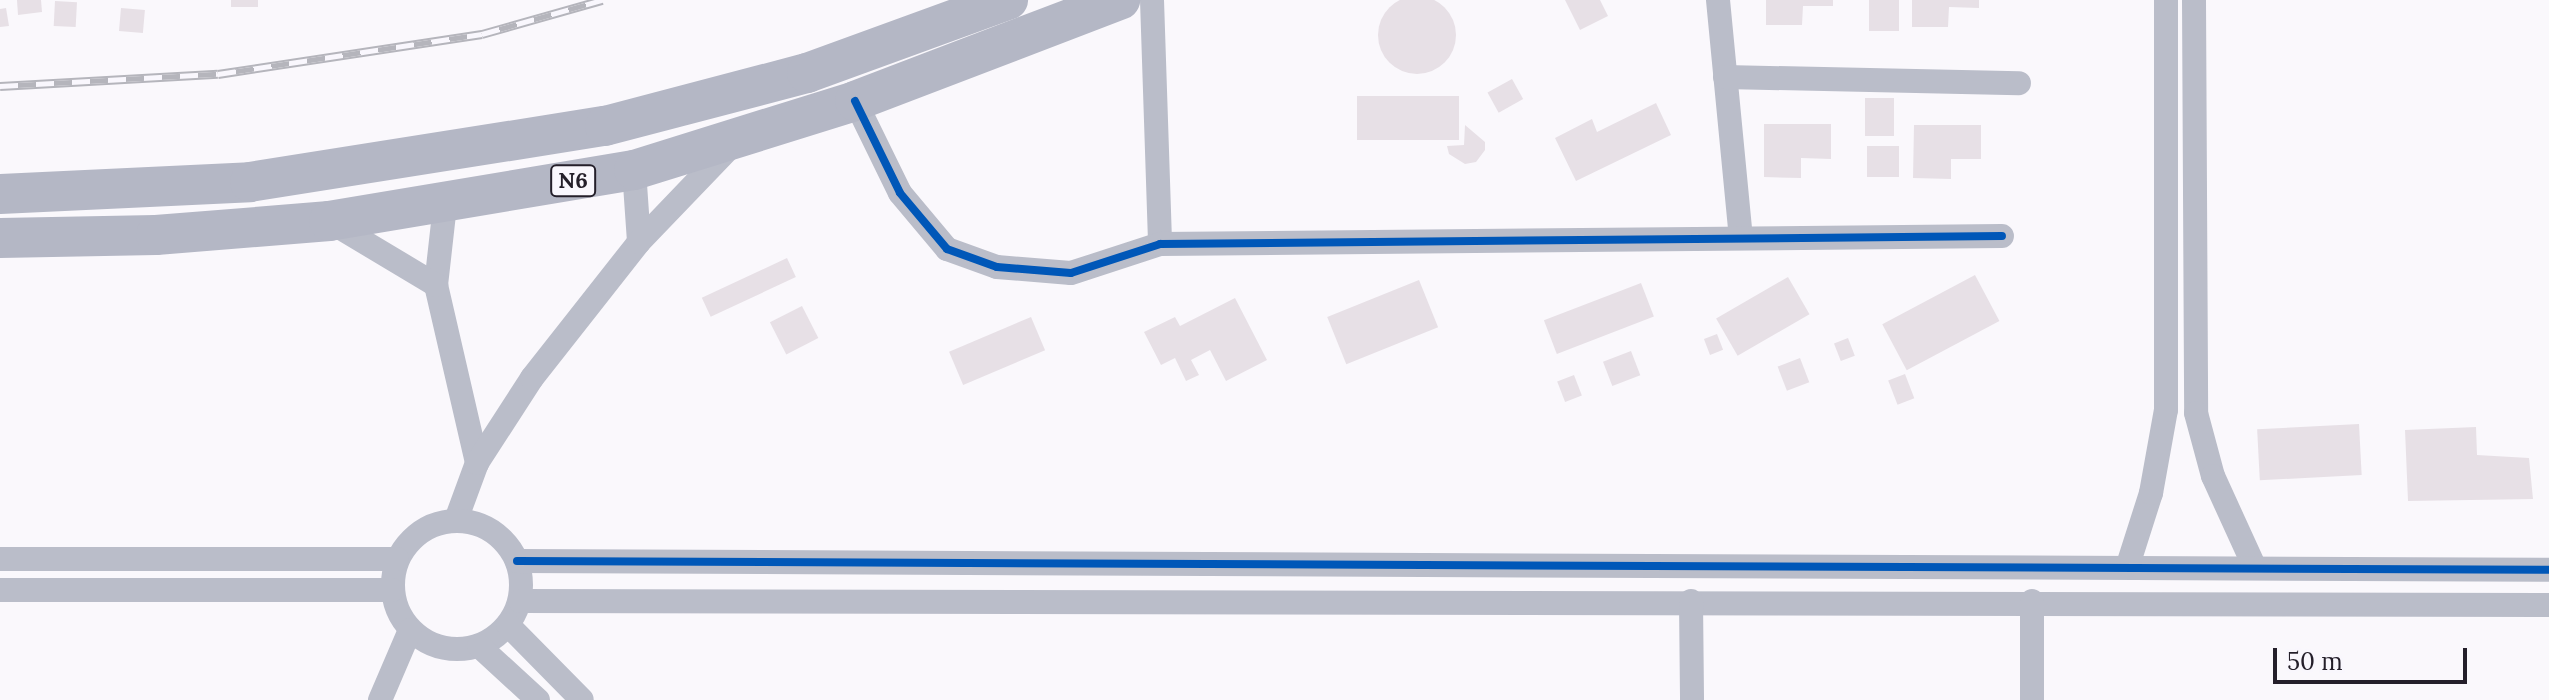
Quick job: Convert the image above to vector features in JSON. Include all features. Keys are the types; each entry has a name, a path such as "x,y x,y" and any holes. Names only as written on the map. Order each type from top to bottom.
{"highway":[{"name":"N6","path":"0,194 250,182 605,126 807,73 1008,0"},
{"name":"N6","path":"0,238 156,235 329,221 445,205 634,170 735,143 855,101 1120,0"}],"street":[{"path":"1152,0 1160,244"},
{"path":"1718,0 1741,238"},
{"path":"2128,565 2151,493 2166,410 2166,0"},
{"path":"2194,0 2196,413 2213,476 2254,566"},
{"path":"1725,77 2019,83"},
{"path":"855,101 900,193 947,249 997,267 1071,273 1160,244 2002,236"},
{"path":"456,520 477,463 532,378 639,242 735,143"},
{"path":"634,170 639,242"},
{"path":"445,205 436,285 477,463"},
{"path":"329,221 436,285"},
{"path":"2166,226 2195,226"},
{"path":"456,520 493,532 517,561 520,601 508,625 479,646 442,648 410,630 392,590 397,559 420,532 456,520"},
{"path":"0,559 397,559"},
{"path":"517,561 2128,565 2549,570"},
{"path":"0,590 392,590"},
{"path":"520,601 2032,601 2549,605"},
{"path":"1691,601 1692,700"},
{"path":"2032,601 2032,700"},
{"path":"508,625 582,700"},
{"path":"380,700 410,630"},
{"path":"479,646 538,700"}],"building":[{"path":"1409,-4 1425,-4 1439,2 1450,13 1456,35 1450,57 1439,68 1425,74 1409,74 1395,68 1384,57 1378,43 1378,27 1384,13 1395,2"},
{"path":"17,0 41,0 42,12 18,15"},
{"path":"231,0 258,0 258,7 231,7"},
{"path":"1565,0 1600,0 1608,16 1580,30"},
{"path":"1766,0 1833,0 1833,6 1803,6 1802,25 1766,25"},
{"path":"1869,0 1899,0 1899,31 1869,31"},
{"path":"1912,0 1979,0 1979,8 1949,7 1948,27 1912,27"},
{"path":"55,1 77,2 76,27 54,26"},
{"path":"6,8 9,26 0,27 0,9"},
{"path":"121,8 145,10 143,33 119,31"},
{"path":"1512,79 1523,99 1499,113 1488,93"},
{"path":"1357,96 1459,96 1459,140 1357,140"},
{"path":"1865,98 1894,98 1894,136 1865,136"},
{"path":"1656,103 1671,135 1576,181 1555,138 1592,119 1597,132"},
{"path":"1764,124 1831,124 1831,159 1801,158 1801,178 1764,177"},
{"path":"1465,125 1485,142 1485,150 1476,162 1465,164 1449,154 1447,146 1464,145"},
{"path":"1914,125 1981,125 1981,159 1951,159 1951,179 1913,178"},
{"path":"1867,146 1899,146 1899,177 1867,177"},
{"path":"787,258 796,277 711,317 702,298"},
{"path":"1975,275 1999,321 1907,370 1882,324"},
{"path":"1788,277 1810,314 1738,356 1716,318"},
{"path":"1419,280 1438,327 1346,364 1327,317"},
{"path":"1641,283 1654,317 1557,354 1544,320"},
{"path":"1235,298 1267,360 1226,381 1210,350 1191,360 1199,375 1186,381 1175,358 1161,365 1144,332 1175,317 1180,326"},
{"path":"802,306 818,338 786,354 770,322"},
{"path":"1031,317 1045,350 963,385 949,352"},
{"path":"1717,334 1723,350 1710,355 1704,339"},
{"path":"1848,338 1855,356 1841,361 1834,343"},
{"path":"1631,351 1640,375 1612,386 1603,362"},
{"path":"1800,358 1809,382 1787,391 1778,367"},
{"path":"1905,374 1914,398 1898,405 1888,380"},
{"path":"1574,375 1582,396 1565,402 1557,381"},
{"path":"2359,424 2362,475 2260,480 2257,429"},
{"path":"2476,427 2477,455 2529,458 2533,499 2408,501 2405,430"}],"railway":[{"path":"0,86 218,74 482,34 602,0"}],"cycle path":[{"path":"855,101 900,193 947,249 997,267 1071,273 1160,244 2002,236"},
{"path":"517,561 2549,570"}]}
